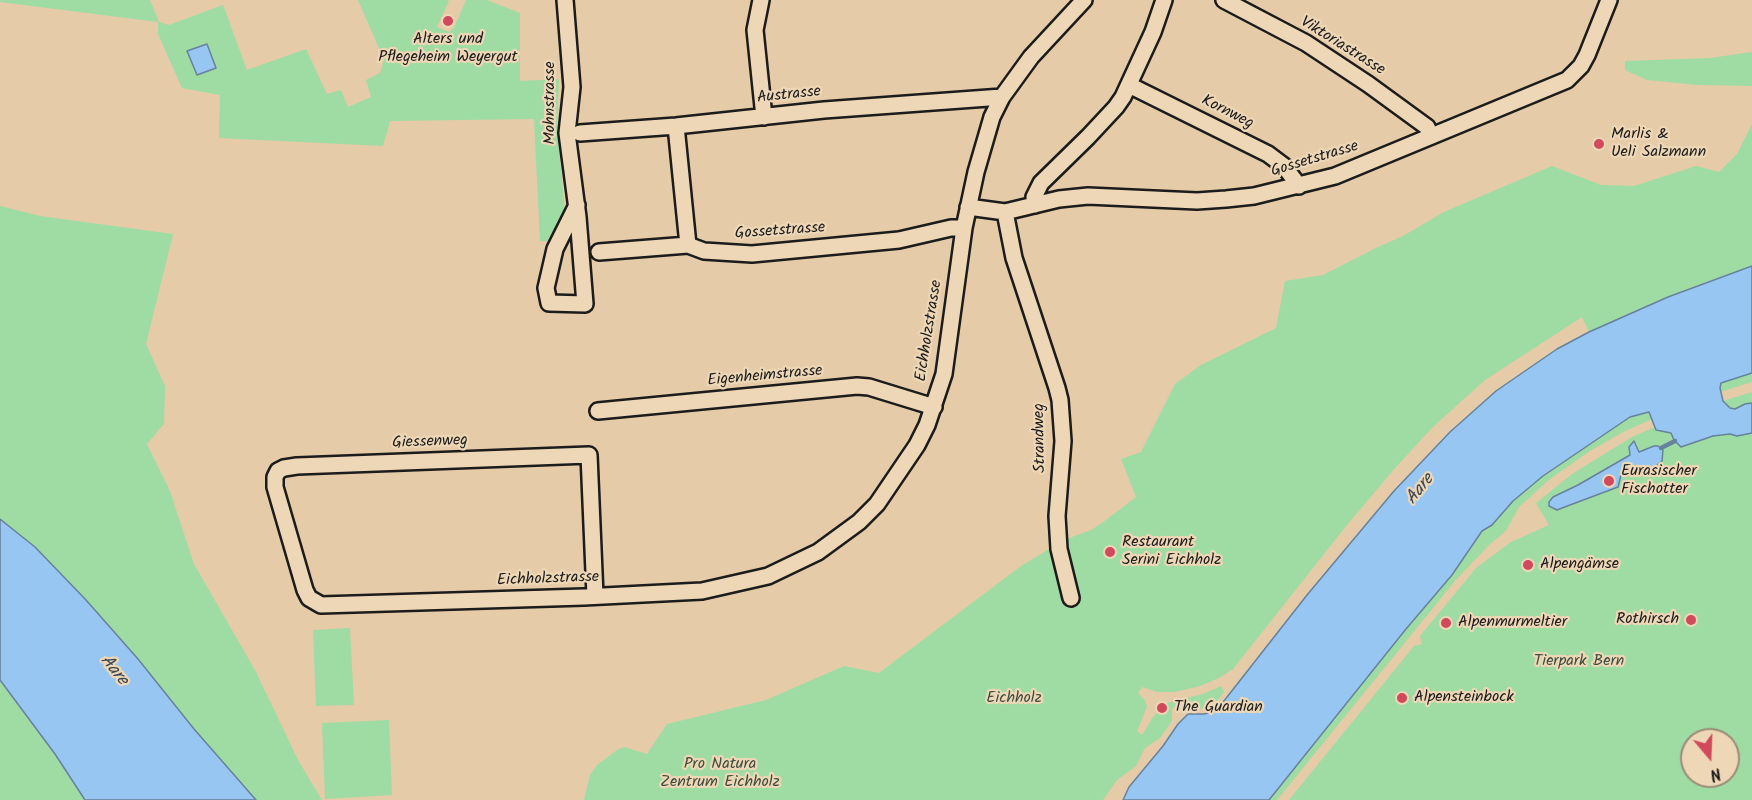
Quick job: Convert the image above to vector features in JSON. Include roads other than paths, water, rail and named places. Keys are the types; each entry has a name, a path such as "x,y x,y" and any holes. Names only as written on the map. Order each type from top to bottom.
{"street":[{"name":"Mohnstrasse","path":"565,0 572,87 567,133 577,205 585,304 549,303 546,288 555,249 577,205"},
{"path":"761,0 755,30 764,117"},
{"name":"Eichholzstrasse","path":"321,605 682,593 725,587 777,572 818,552 859,522 877,504 917,445 933,407 948,356 968,207 985,138 1002,97 1031,57 1084,0"},
{"path":"1035,205 1034,197 1037,188 1116,107 1130,85 1164,0"},
{"name":"Viktoriastrasse","path":"1224,0 1306,43 1427,127 1431,136"},
{"name":"Gossetstrasse","path":"968,207 1005,212 1088,196 1197,201 1226,199 1254,196 1335,176 1567,80 1581,66 1587,55 1609,0"},
{"name":"Kornweg","path":"1130,85 1268,154 1284,166 1299,186"},
{"name":"Austrasse","path":"580,133 676,126 824,110 1002,97"},
{"path":"676,126 688,245"},
{"name":"Strandweg","path":"1005,212 1014,258 1060,400 1063,441 1057,516 1059,549 1071,598"},
{"name":"Gossetstrasse","path":"599,252 688,245 704,251 752,254 898,240 951,228 964,228"},
{"name":"Eigenheimstrasse","path":"598,411 857,386 868,387 933,407"},
{"name":"Giessenweg","path":"321,605 309,598 305,590 275,487 275,477 278,471 284,468 589,455 595,596"}],"water":[{"path":"207,44 216,68 197,75 187,51"},
{"name":"Aare","path":"1752,266 1752,373 1721,383 1720,388 1723,401 1730,408 1735,409 1752,403 1752,433 1737,436 1730,434 1713,436 1681,447 1671,433 1656,430 1649,412 1630,417 1543,476 1513,501 1492,525 1482,531 1452,575 1269,800 1123,800 1129,787 1178,724 1188,714 1212,712 1220,706 1307,595 1394,491 1450,432 1496,391 1557,349 1589,332 1668,297"},
{"path":"1634,441 1639,452 1654,446 1663,450 1662,461 1655,467 1653,474 1632,469 1621,475 1618,487 1557,510 1549,506 1553,497 1630,455 1629,447"},
{"name":"Aare","path":"0,519 35,547 86,600 256,800 85,800 55,754 0,680"}],"waterway":[{"path":"1661,448 1675,441"}],"place":[{"name":"Alters und Pflegeheim Weyergut","path":"448,21"},
{"name":"Marlis & Ueli Salzmann","path":"1599,144"},
{"name":"Eurasischer Fischotter","path":"1609,481"},
{"name":"Restaurant Serini Eichholz","path":"1110,552"},
{"name":"Alpengämse","path":"1528,565"},
{"name":"Rothirsch","path":"1691,620"},
{"name":"Alpenmurmeltier","path":"1446,623"},
{"name":"Alpensteinbock","path":"1402,698"},
{"name":"The Guardian","path":"1162,708"}],"park label":[{"name":"Tierpark Bern","path":"1579,662"},
{"name":"Eichholz","path":"1014,699"},
{"name":"Pro Natura Zentrum Eichholz","path":"720,774"}]}
